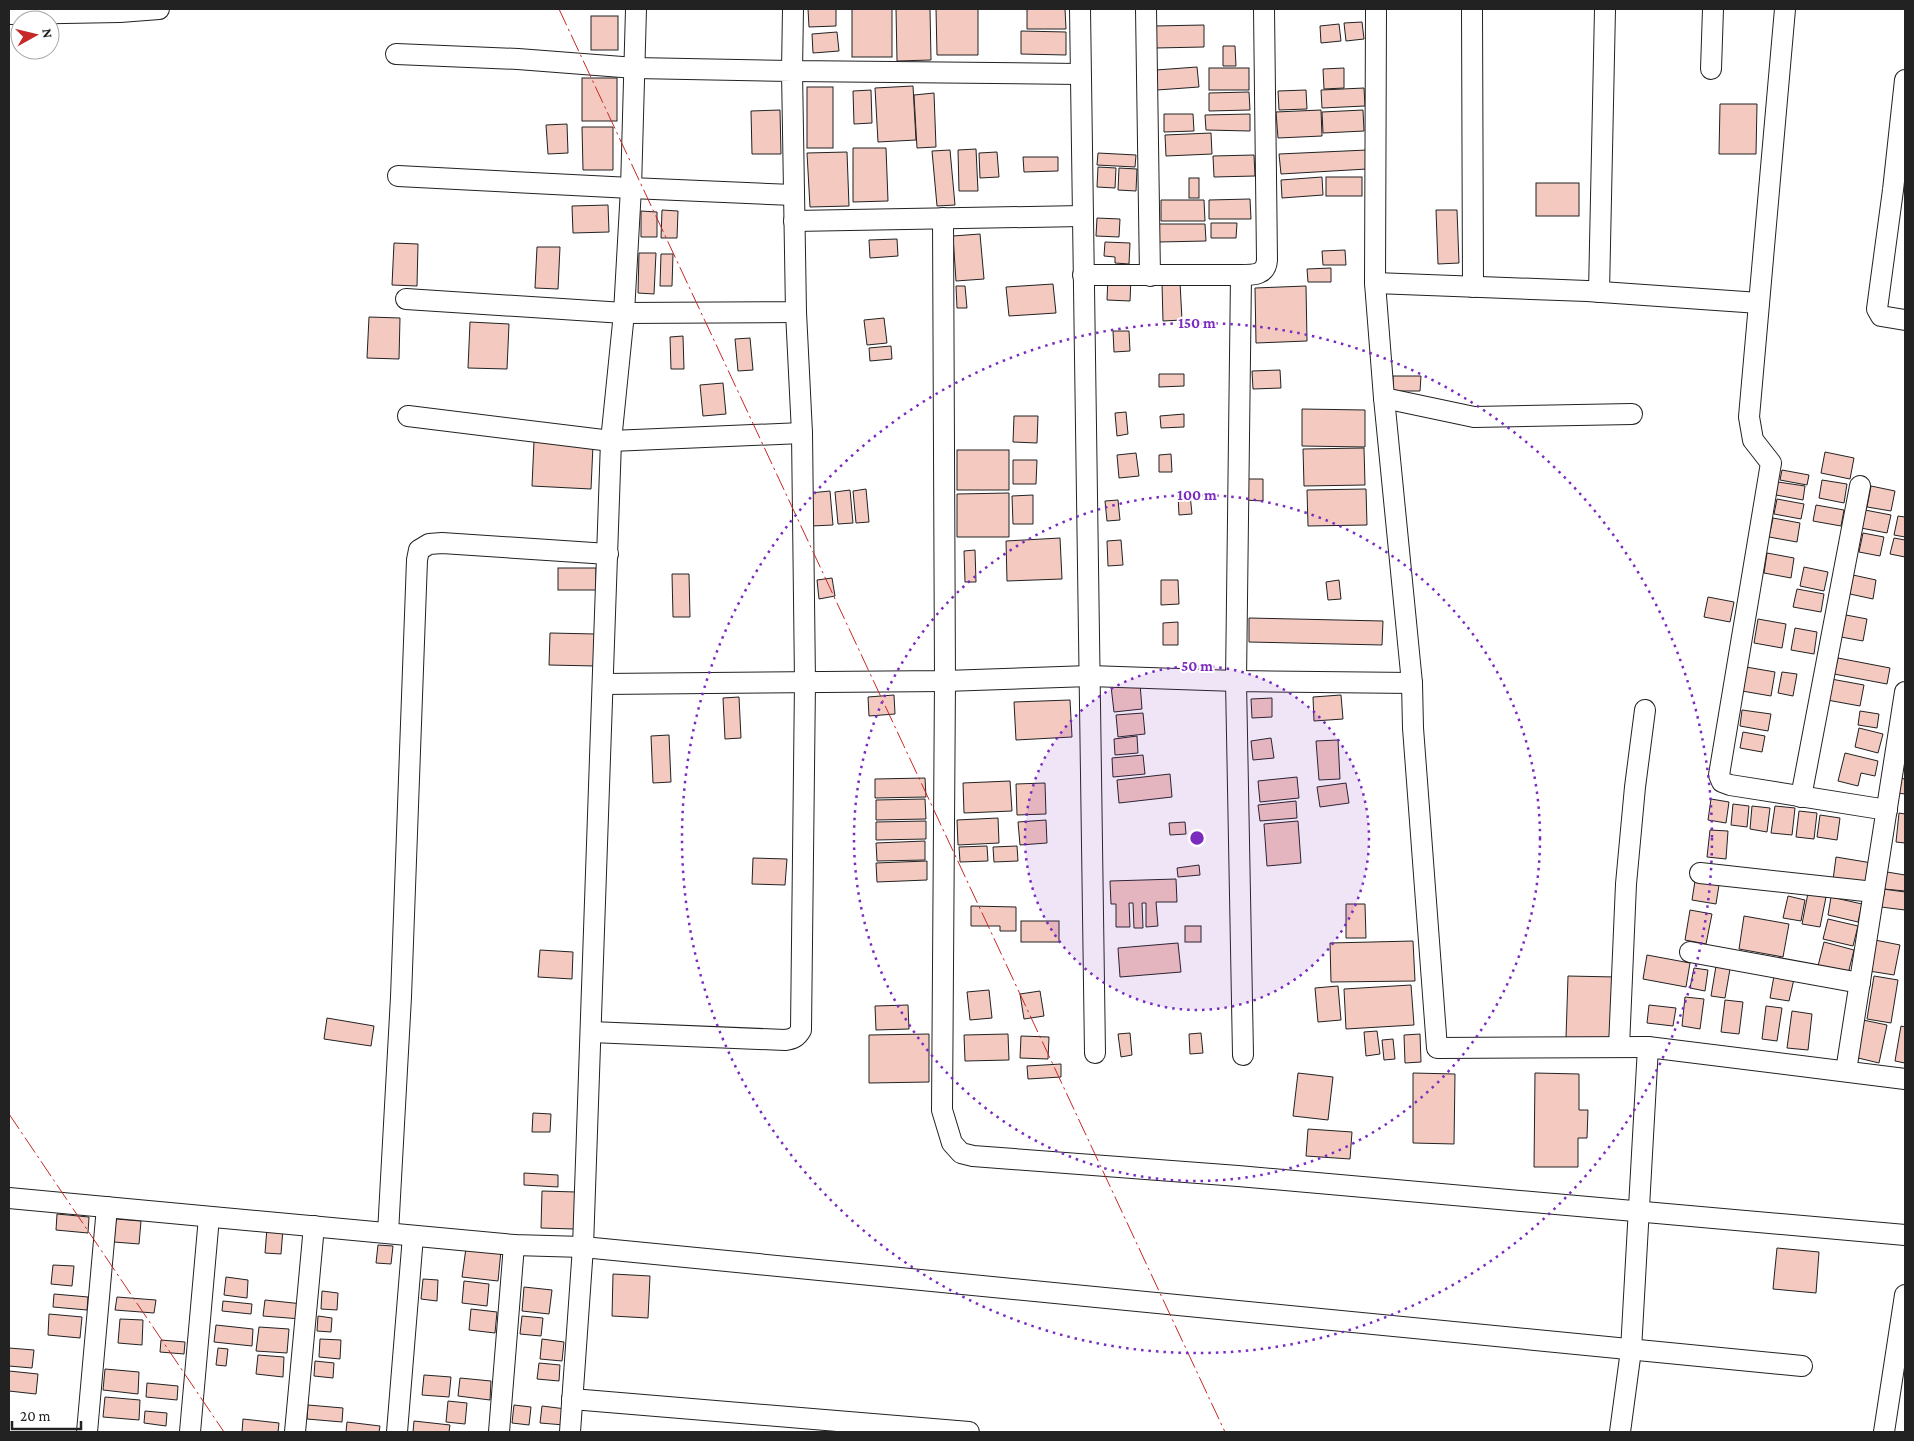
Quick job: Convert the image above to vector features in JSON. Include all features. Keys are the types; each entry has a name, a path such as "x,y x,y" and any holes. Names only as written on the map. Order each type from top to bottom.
{"street":[{"path":"9,14 159,9"},
{"path":"570,1432 583,1247 611,441 624,313 631,188 636,9"},
{"path":"591,1032 785,1040 798,1035 802,1024 805,682 802,433 793,194 793,9"},
{"path":"1080,9 1095,1053"},
{"path":"1146,9 1150,276"},
{"path":"1083,276 1241,276 1254,275 1264,271 1267,266 1264,9"},
{"path":"1376,9 1375,283 1384,398 1412,683 1413,728 1437,1048 1648,1047 1905,1079"},
{"path":"1472,9 1473,287"},
{"path":"1599,292 1605,9"},
{"path":"1711,69 1713,9"},
{"path":"1785,9 1749,416 1753,440 1771,463 1719,775 1722,782 1730,785 1887,810"},
{"path":"396,54 518,59 635,68 1080,74"},
{"path":"1905,80 1894,190 1878,309 1881,316 1905,320"},
{"path":"398,176 793,194"},
{"path":"794,221 1082,216"},
{"path":"943,218 945,681 942,1110 952,1143 962,1153 973,1156 1238,1176 1905,1235"},
{"path":"1241,276 1236,681 1243,1055"},
{"path":"1375,283 1599,292 1759,303"},
{"path":"406,299 624,313 796,312"},
{"path":"1384,398 1474,417 1632,414"},
{"path":"408,416 611,441 802,433"},
{"path":"1801,797 1860,486"},
{"path":"388,1234 402,997 416,560 419,550 429,544 442,543 608,554"},
{"path":"603,684 945,681 1090,676 1236,681 1412,683"},
{"path":"1846,1071 1905,692"},
{"path":"1619,1047 1626,884 1635,787 1645,710"},
{"path":"1700,873 1874,892"},
{"path":"1690,952 1860,982"},
{"path":"1620,1432 1631,1350 1637,1211 1648,1047"},
{"path":"9,1198 514,1245 583,1247 1802,1366"},
{"path":"87,1432 107,1207"},
{"path":"190,1432 209,1217"},
{"path":"295,1432 314,1226"},
{"path":"396,1432 413,1236"},
{"path":"499,1432 514,1245"},
{"path":"1884,1432 1905,1295"},
{"path":"572,1399 969,1432"}],"building":[{"path":"808,9 836,9 836,26 809,27"},
{"path":"852,9 892,9 892,57 852,57"},
{"path":"896,9 930,9 931,60 897,61"},
{"path":"936,9 978,9 978,55 937,55"},
{"path":"1027,9 1065,9 1066,29 1027,29"},
{"path":"591,16 618,16 618,50 591,50"},
{"path":"1362,22 1364,39 1346,41 1344,23"},
{"path":"1339,24 1341,41 1321,43 1320,26"},
{"path":"1204,25 1204,47 1155,48 1154,26"},
{"path":"1021,31 1066,32 1066,55 1021,54"},
{"path":"837,32 839,51 813,53 812,34"},
{"path":"1223,46 1235,46 1236,66 1223,66"},
{"path":"1197,67 1199,87 1157,90 1156,70"},
{"path":"1209,68 1249,68 1249,90 1209,90"},
{"path":"1344,68 1344,88 1324,89 1323,69"},
{"path":"582,78 617,78 617,121 582,121"},
{"path":"913,86 916,140 878,142 875,88"},
{"path":"807,87 833,87 833,148 807,148"},
{"path":"1364,88 1365,106 1322,108 1321,90"},
{"path":"871,90 872,123 854,124 853,91"},
{"path":"1306,90 1307,109 1279,110 1278,91"},
{"path":"1249,92 1250,110 1209,111 1209,93"},
{"path":"934,93 936,147 917,148 914,95"},
{"path":"1720,104 1757,104 1756,154 1719,154"},
{"path":"780,110 781,154 752,154 751,111"},
{"path":"1321,110 1322,136 1278,138 1276,112"},
{"path":"1363,110 1364,131 1323,133 1322,112"},
{"path":"1164,114 1193,114 1194,131 1164,132"},
{"path":"1250,114 1250,131 1206,130 1205,115"},
{"path":"567,124 568,153 548,154 546,125"},
{"path":"582,127 613,127 613,170 583,170"},
{"path":"1211,133 1212,154 1166,156 1165,135"},
{"path":"853,148 886,148 888,201 853,202"},
{"path":"976,149 978,191 959,191 958,150"},
{"path":"950,150 955,205 937,206 932,151"},
{"path":"1367,150 1367,169 1281,174 1279,154"},
{"path":"847,152 849,206 810,207 807,153"},
{"path":"997,152 999,177 980,178 979,153"},
{"path":"1098,153 1136,155 1135,167 1097,165"},
{"path":"1254,155 1255,176 1214,177 1213,156"},
{"path":"1023,157 1058,157 1058,171 1024,172"},
{"path":"1098,167 1116,168 1115,188 1097,187"},
{"path":"1119,168 1137,169 1136,191 1118,190"},
{"path":"1322,177 1323,195 1282,198 1281,180"},
{"path":"1326,177 1362,177 1362,196 1326,196"},
{"path":"1189,178 1199,178 1199,198 1189,198"},
{"path":"1536,183 1579,183 1579,216 1536,216"},
{"path":"1250,199 1251,219 1209,219 1209,200"},
{"path":"1161,200 1204,200 1205,221 1161,221"},
{"path":"608,205 609,232 573,233 572,206"},
{"path":"662,210 678,211 677,238 661,238"},
{"path":"1436,210 1457,210 1459,263 1438,264"},
{"path":"641,211 657,212 657,237 641,237"},
{"path":"1097,218 1120,219 1119,237 1096,236"},
{"path":"1211,223 1237,223 1236,238 1211,238"},
{"path":"1159,224 1205,224 1206,241 1159,242"},
{"path":"980,234 984,279 956,281 953,236"},
{"path":"897,239 898,256 870,258 869,240"},
{"path":"1105,242 1130,243 1129,264 1115,263 1115,257 1104,256"},
{"path":"394,243 418,244 417,286 392,285"},
{"path":"537,247 560,247 558,289 535,288"},
{"path":"1345,250 1346,265 1323,265 1322,251"},
{"path":"639,253 656,253 654,294 638,293"},
{"path":"661,254 673,254 672,286 660,286"},
{"path":"1331,268 1331,282 1308,282 1307,269"},
{"path":"1108,277 1131,278 1130,301 1107,300"},
{"path":"1180,282 1182,320 1163,321 1162,283"},
{"path":"1053,284 1056,313 1009,316 1006,287"},
{"path":"956,286 965,286 967,308 957,308"},
{"path":"1306,286 1307,341 1256,343 1255,288"},
{"path":"369,317 400,318 399,359 367,358"},
{"path":"884,318 887,343 867,345 864,320"},
{"path":"470,322 509,324 507,369 468,368"},
{"path":"1113,331 1129,331 1130,351 1114,352"},
{"path":"683,336 684,369 671,369 670,337"},
{"path":"750,338 753,370 738,371 735,339"},
{"path":"891,346 892,359 870,361 869,348"},
{"path":"1280,370 1281,388 1253,389 1252,371"},
{"path":"1159,374 1184,374 1184,386 1159,387"},
{"path":"1393,376 1421,376 1420,391 1393,391"},
{"path":"723,383 726,414 703,416 700,385"},
{"path":"1302,409 1365,410 1365,447 1302,446"},
{"path":"1126,412 1128,434 1117,436 1115,413"},
{"path":"1184,414 1184,427 1161,428 1160,416"},
{"path":"1014,416 1038,416 1037,443 1013,442"},
{"path":"534,441 593,445 591,489 532,486"},
{"path":"1364,448 1365,485 1304,486 1303,449"},
{"path":"957,450 1009,450 1009,490 957,490"},
{"path":"1825,452 1854,458 1850,479 1821,473"},
{"path":"1136,453 1139,476 1119,478 1117,455"},
{"path":"1171,454 1172,472 1159,472 1159,455"},
{"path":"1013,460 1037,460 1036,484 1013,484"},
{"path":"1782,470 1809,475 1807,485 1780,480"},
{"path":"1244,479 1263,479 1263,501 1244,500"},
{"path":"1822,480 1847,484 1844,503 1819,498"},
{"path":"1778,482 1805,486 1803,500 1776,495"},
{"path":"1871,486 1895,491 1891,511 1867,507"},
{"path":"866,489 869,522 856,523 853,491"},
{"path":"1366,489 1367,525 1308,526 1307,490"},
{"path":"850,490 853,523 838,524 835,492"},
{"path":"830,491 833,525 812,526 810,493"},
{"path":"1009,493 1009,537 957,537 957,494"},
{"path":"1190,494 1192,514 1179,515 1178,495"},
{"path":"1033,495 1033,524 1013,524 1012,496"},
{"path":"1777,499 1804,504 1801,519 1774,514"},
{"path":"1118,500 1120,520 1107,521 1105,501"},
{"path":"1816,505 1844,510 1841,526 1813,521"},
{"path":"1865,510 1891,515 1887,533 1861,528"},
{"path":"1898,516 1905,517 1905,537 1894,535"},
{"path":"1773,518 1800,523 1797,542 1769,537"},
{"path":"1863,533 1884,537 1880,556 1859,552"},
{"path":"1060,538 1062,579 1007,581 1006,541"},
{"path":"1894,538 1905,540 1905,557 1890,554"},
{"path":"1121,540 1123,565 1108,566 1107,541"},
{"path":"975,550 976,582 965,582 964,551"},
{"path":"1767,553 1794,558 1791,578 1764,573"},
{"path":"1804,567 1828,572 1824,591 1800,586"},
{"path":"558,568 596,568 596,590 558,590"},
{"path":"672,574 689,574 690,617 673,617"},
{"path":"1853,575 1876,580 1873,599 1850,594"},
{"path":"832,578 835,596 819,599 817,580"},
{"path":"1161,580 1178,580 1179,604 1161,605"},
{"path":"1339,580 1341,599 1328,600 1326,582"},
{"path":"1797,589 1824,594 1821,612 1793,607"},
{"path":"1708,597 1734,602 1730,622 1704,617"},
{"path":"1846,615 1867,619 1863,641 1841,637"},
{"path":"1249,618 1383,621 1382,645 1249,642"},
{"path":"1758,619 1786,624 1782,648 1754,643"},
{"path":"1178,622 1178,645 1163,645 1163,623"},
{"path":"1795,628 1817,632 1814,654 1791,650"},
{"path":"550,633 595,634 595,666 549,665"},
{"path":"1838,658 1890,668 1887,684 1834,674"},
{"path":"1746,667 1775,672 1771,696 1742,691"},
{"path":"1782,672 1797,674 1793,696 1778,693"},
{"path":"1831,679 1864,685 1860,706 1827,700"},
{"path":"1140,683 1142,709 1114,712 1111,686"},
{"path":"894,695 895,714 869,716 868,697"},
{"path":"1341,695 1343,719 1314,721 1313,697"},
{"path":"739,697 741,738 725,739 723,698"},
{"path":"1272,698 1272,717 1252,718 1251,699"},
{"path":"1070,700 1072,737 1016,740 1014,702"},
{"path":"1742,710 1771,714 1768,731 1740,726"},
{"path":"1860,711 1879,714 1877,728 1858,725"},
{"path":"1143,713 1145,734 1118,737 1116,715"},
{"path":"1859,728 1883,734 1878,753 1855,747"},
{"path":"1743,732 1765,736 1762,752 1740,748"},
{"path":"669,735 671,782 653,783 651,736"},
{"path":"1137,736 1138,753 1115,755 1114,739"},
{"path":"1271,738 1274,758 1253,760 1251,741"},
{"path":"1338,740 1340,779 1319,780 1316,741"},
{"path":"1845,753 1878,761 1875,776 1861,773 1858,786 1838,781"},
{"path":"1143,755 1145,774 1113,777 1112,758"},
{"path":"1170,774 1172,797 1119,803 1117,780"},
{"path":"1297,777 1299,798 1260,802 1258,781"},
{"path":"925,778 926,797 875,798 875,779"},
{"path":"1899,778 1905,779 1905,794 1897,793"},
{"path":"1010,781 1012,811 964,813 963,783"},
{"path":"1045,783 1046,814 1017,815 1016,784"},
{"path":"1346,783 1349,803 1320,807 1317,787"},
{"path":"925,799 926,819 876,820 876,800"},
{"path":"1711,799 1729,802 1726,823 1708,820"},
{"path":"1296,801 1297,818 1260,821 1258,805"},
{"path":"1733,804 1749,806 1747,827 1731,825"},
{"path":"1752,806 1770,808 1767,832 1750,829"},
{"path":"1775,806 1795,808 1792,835 1771,833"},
{"path":"1799,811 1817,813 1814,839 1796,837"},
{"path":"1899,813 1905,814 1905,843 1896,842"},
{"path":"1820,815 1840,818 1837,840 1817,837"},
{"path":"998,818 999,843 958,845 957,820"},
{"path":"1046,820 1047,843 1020,845 1018,822"},
{"path":"926,821 926,839 876,840 876,822"},
{"path":"1298,821 1301,863 1267,866 1264,824"},
{"path":"1185,822 1186,834 1170,835 1169,823"},
{"path":"1710,830 1728,831 1726,859 1707,857"},
{"path":"925,841 925,860 877,861 876,843"},
{"path":"987,846 988,861 960,862 959,847"},
{"path":"1017,846 1018,861 994,862 993,847"},
{"path":"1836,857 1872,863 1869,885 1833,880"},
{"path":"753,858 787,859 785,885 752,884"},
{"path":"927,861 927,880 877,882 876,863"},
{"path":"1199,865 1200,875 1178,877 1177,868"},
{"path":"1887,872 1905,875 1905,891 1884,889"},
{"path":"1176,879 1177,902 1156,902 1158,926 1146,927 1146,903 1142,903 1143,928 1134,928 1133,903 1129,903 1130,927 1116,927 1116,904 1111,904 1110,881"},
{"path":"1695,881 1719,885 1716,904 1692,900"},
{"path":"1883,889 1905,892 1905,910 1881,907"},
{"path":"1808,893 1826,897 1820,927 1802,924"},
{"path":"1788,896 1805,900 1801,921 1783,918"},
{"path":"1831,897 1862,904 1858,922 1828,915"},
{"path":"1346,904 1365,904 1366,938 1346,938"},
{"path":"971,906 1016,907 1016,931 1000,931 1000,926 971,926"},
{"path":"1690,910 1712,914 1706,944 1685,940"},
{"path":"1744,916 1789,924 1783,957 1739,949"},
{"path":"1828,919 1858,926 1853,946 1823,939"},
{"path":"1021,921 1059,921 1059,942 1021,942"},
{"path":"1185,926 1201,926 1201,942 1185,942"},
{"path":"1875,940 1900,945 1894,975 1869,971"},
{"path":"1413,941 1415,981 1331,982 1330,943"},
{"path":"1824,942 1854,950 1848,974 1818,966"},
{"path":"1178,943 1181,972 1120,977 1118,948"},
{"path":"540,950 573,952 572,979 538,977"},
{"path":"1647,955 1690,963 1686,987 1643,979"},
{"path":"1716,966 1730,969 1725,998 1711,996"},
{"path":"1694,968 1708,970 1705,991 1690,988"},
{"path":"1568,976 1616,977 1615,1040 1566,1038"},
{"path":"1774,976 1794,979 1789,1001 1770,998"},
{"path":"1874,976 1898,980 1891,1023 1867,1019"},
{"path":"1411,985 1414,1025 1346,1029 1344,989"},
{"path":"1338,986 1341,1020 1318,1022 1315,988"},
{"path":"989,990 992,1018 970,1020 967,992"},
{"path":"1040,991 1044,1016 1024,1019 1020,994"},
{"path":"1685,997 1704,999 1700,1029 1682,1026"},
{"path":"1725,1000 1743,1002 1739,1034 1721,1032"},
{"path":"908,1005 909,1029 876,1030 875,1006"},
{"path":"1649,1005 1676,1008 1673,1026 1647,1023"},
{"path":"1766,1006 1782,1008 1777,1041 1762,1039"},
{"path":"1792,1011 1812,1014 1808,1050 1787,1048"},
{"path":"327,1018 374,1026 371,1046 324,1039"},
{"path":"1863,1020 1887,1025 1879,1063 1854,1057"},
{"path":"1901,1026 1905,1027 1905,1063 1895,1061"},
{"path":"1377,1031 1380,1054 1366,1056 1364,1032"},
{"path":"1130,1033 1132,1055 1121,1057 1118,1034"},
{"path":"1201,1033 1203,1053 1190,1054 1189,1034"},
{"path":"929,1034 929,1082 869,1083 869,1035"},
{"path":"1008,1034 1009,1060 965,1061 964,1035"},
{"path":"1420,1034 1421,1062 1405,1063 1404,1035"},
{"path":"1021,1036 1049,1037 1048,1059 1020,1058"},
{"path":"1393,1039 1395,1059 1384,1060 1382,1040"},
{"path":"1061,1064 1061,1077 1028,1079 1027,1066"},
{"path":"1298,1073 1333,1077 1328,1120 1293,1116"},
{"path":"1413,1073 1455,1074 1454,1144 1413,1143"},
{"path":"1535,1073 1579,1074 1579,1110 1588,1110 1587,1138 1578,1138 1578,1167 1534,1167"},
{"path":"533,1113 551,1114 550,1132 532,1132"},
{"path":"1308,1129 1352,1132 1350,1159 1306,1156"},
{"path":"524,1173 558,1175 558,1187 524,1185"},
{"path":"542,1191 576,1192 574,1229 541,1228"},
{"path":"57,1214 89,1217 88,1233 56,1230"},
{"path":"116,1219 141,1221 139,1244 114,1242"},
{"path":"267,1228 283,1229 281,1254 265,1253"},
{"path":"378,1245 393,1246 391,1264 376,1263"},
{"path":"466,1248 501,1251 498,1281 462,1277"},
{"path":"1777,1248 1819,1252 1816,1293 1773,1289"},
{"path":"53,1265 74,1266 72,1286 51,1284"},
{"path":"613,1274 650,1276 648,1318 612,1316"},
{"path":"226,1277 248,1280 247,1298 224,1295"},
{"path":"423,1279 438,1280 437,1301 421,1299"},
{"path":"464,1281 489,1284 487,1306 462,1303"},
{"path":"524,1287 552,1290 549,1314 522,1311"},
{"path":"322,1291 338,1293 337,1310 321,1309"},
{"path":"54,1294 88,1297 87,1310 53,1307"},
{"path":"117,1297 156,1300 154,1313 115,1310"},
{"path":"265,1300 303,1304 301,1319 263,1316"},
{"path":"223,1301 252,1304 251,1314 222,1311"},
{"path":"471,1309 497,1312 495,1333 469,1330"},
{"path":"49,1314 82,1317 80,1338 48,1335"},
{"path":"318,1316 332,1318 331,1332 317,1331"},
{"path":"522,1316 543,1318 541,1336 520,1334"},
{"path":"120,1319 143,1320 142,1345 118,1343"},
{"path":"216,1325 253,1329 252,1346 214,1342"},
{"path":"259,1327 289,1329 287,1353 256,1351"},
{"path":"320,1339 341,1340 340,1359 319,1357"},
{"path":"542,1339 564,1342 562,1361 540,1359"},
{"path":"161,1340 185,1342 184,1354 160,1352"},
{"path":"9,1348 34,1350 32,1368 9,1366"},
{"path":"218,1348 228,1349 226,1366 216,1365"},
{"path":"258,1355 284,1357 283,1377 256,1374"},
{"path":"315,1361 334,1363 333,1378 314,1376"},
{"path":"539,1363 560,1365 559,1381 537,1379"},
{"path":"105,1369 139,1372 138,1394 103,1390"},
{"path":"9,1371 38,1374 36,1394 9,1391"},
{"path":"424,1375 451,1377 449,1397 422,1395"},
{"path":"460,1378 491,1381 490,1400 458,1396"},
{"path":"147,1383 178,1386 177,1400 146,1397"},
{"path":"105,1397 140,1400 139,1420 103,1417"},
{"path":"448,1401 467,1403 465,1424 446,1422"},
{"path":"308,1405 343,1408 342,1422 307,1419"},
{"path":"514,1405 531,1407 529,1425 512,1423"},
{"path":"542,1406 566,1409 564,1425 540,1423"},
{"path":"145,1411 167,1413 166,1426 144,1423"},
{"path":"243,1419 279,1423 278,1432 242,1432"},
{"path":"414,1421 450,1425 449,1432 413,1432"},
{"path":"347,1422 380,1426 379,1432 346,1432"}],"power":[{"path":"559,9 1225,1432"},
{"path":"9,1114 224,1432"}]}
